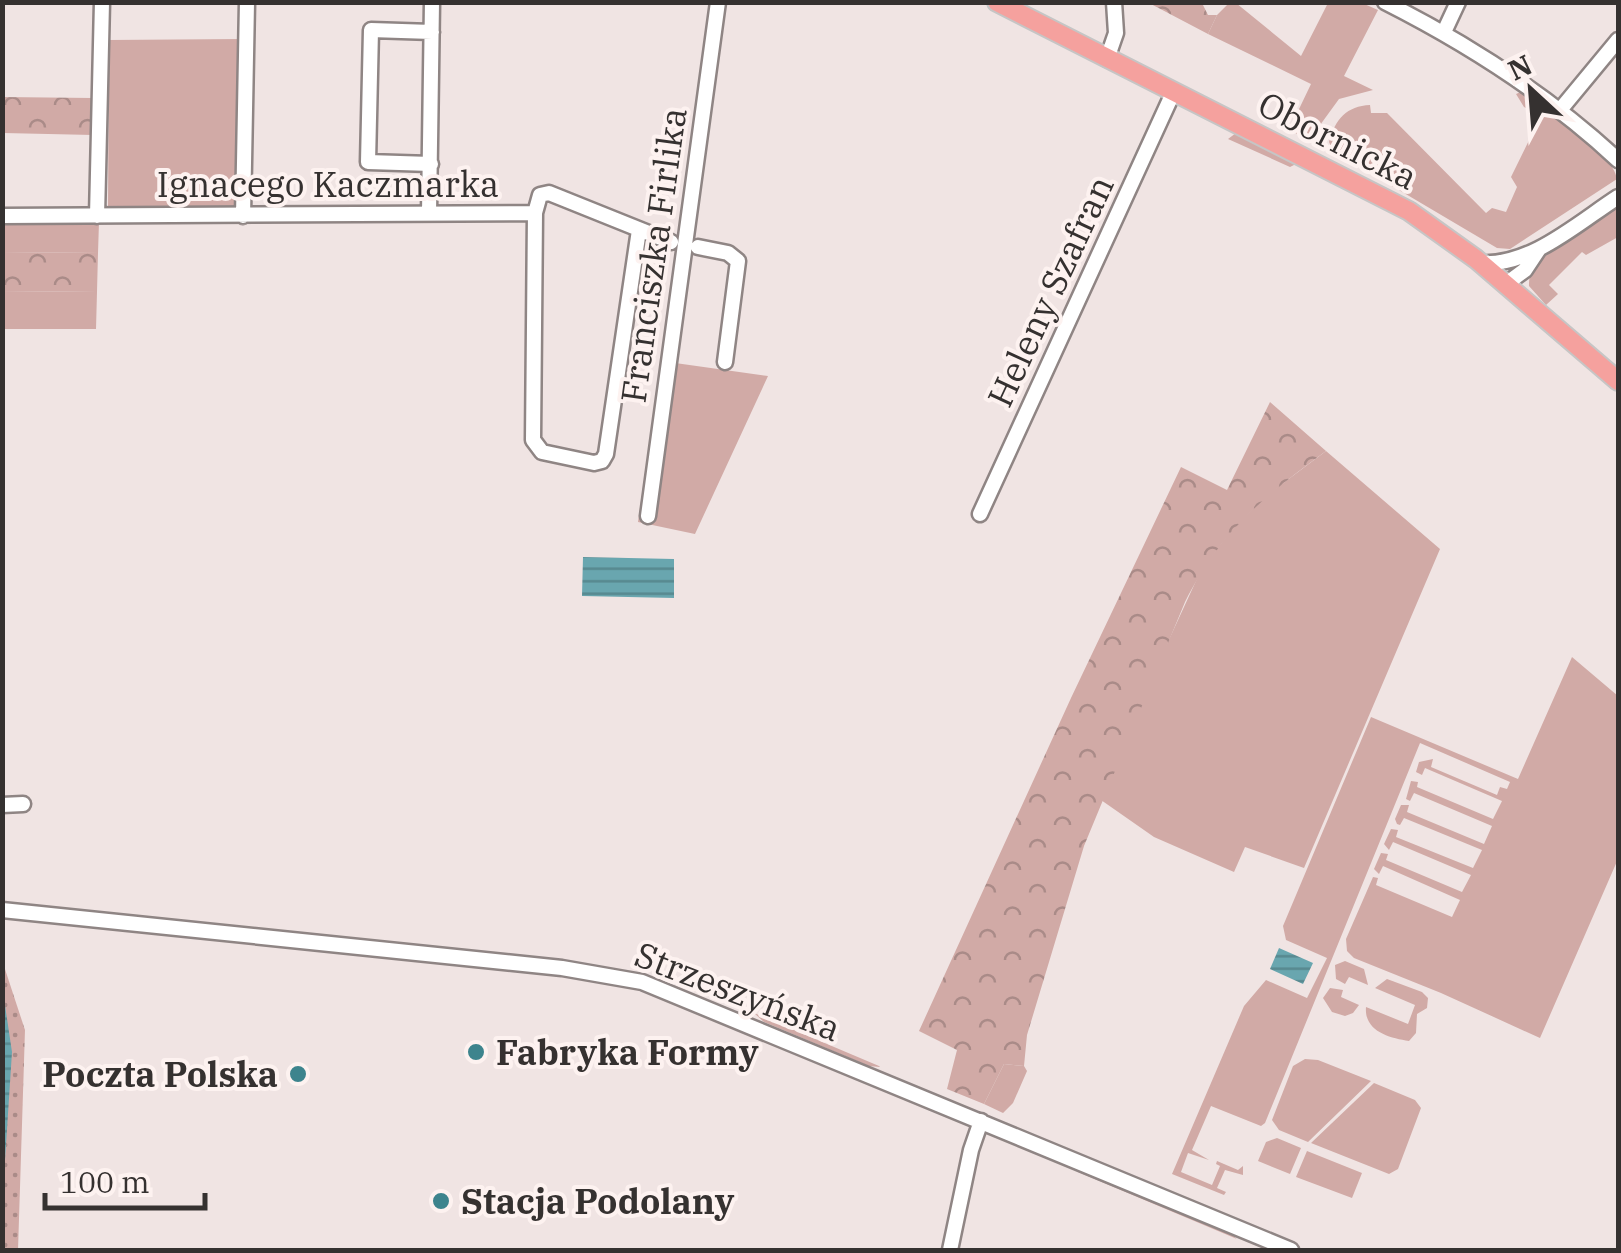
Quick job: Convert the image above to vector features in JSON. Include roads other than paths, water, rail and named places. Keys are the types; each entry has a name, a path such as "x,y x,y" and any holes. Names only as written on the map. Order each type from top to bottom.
{"main road":[{"name":"Obornicka","path":"997,2 1388,199 1480,263 1617,377"}],"street":[{"path":"98,216 102,2"},
{"path":"244,216 247,2"},
{"path":"430,213 432,2"},
{"name":"Franciszka Firlika","path":"648,516 718,2"},
{"path":"1107,59 1116,33 1114,2"},
{"path":"1385,2 1497,64 1560,110 1618,160"},
{"path":"1444,32 1458,2"},
{"path":"431,164 368,162 371,30 432,32"},
{"path":"1560,110 1618,40"},
{"name":"Heleny Szafran","path":"980,514 1173,93"},
{"name":"Franciszka Firlika","path":"535,213 540,195 548,193 672,242"},
{"path":"1480,263 1510,260 1541,246 1618,196"},
{"name":"Ignacego Kaczmarka","path":"2,216 535,213 532,440 542,452 594,463 602,461 606,454 640,230"},
{"path":"1506,284 1525,270 1541,246"},
{"name":"Franciszka Firlika","path":"698,247 728,253 738,261 725,362"},
{"path":"1506,284 1510,260"},
{"path":"1525,270 1527,302"},
{"path":"2,804 23,804"},
{"name":"Strzeszyńska","path":"5,909 622,976 680,995 1292,1250"},
{"path":"950,1250 981,1121"}],"water":[{"path":"583,557 674,559 674,598 582,596"},
{"path":"1279,948 1313,963 1303,984 1270,969"},
{"path":"3,992 12,1052 3,1191"}],"place":[{"name":"Fabryka Formy","path":"476,1052"},
{"name":"Poczta Polska","path":"298,1074"},
{"name":"Stacja Podolany","path":"441,1201"}]}
